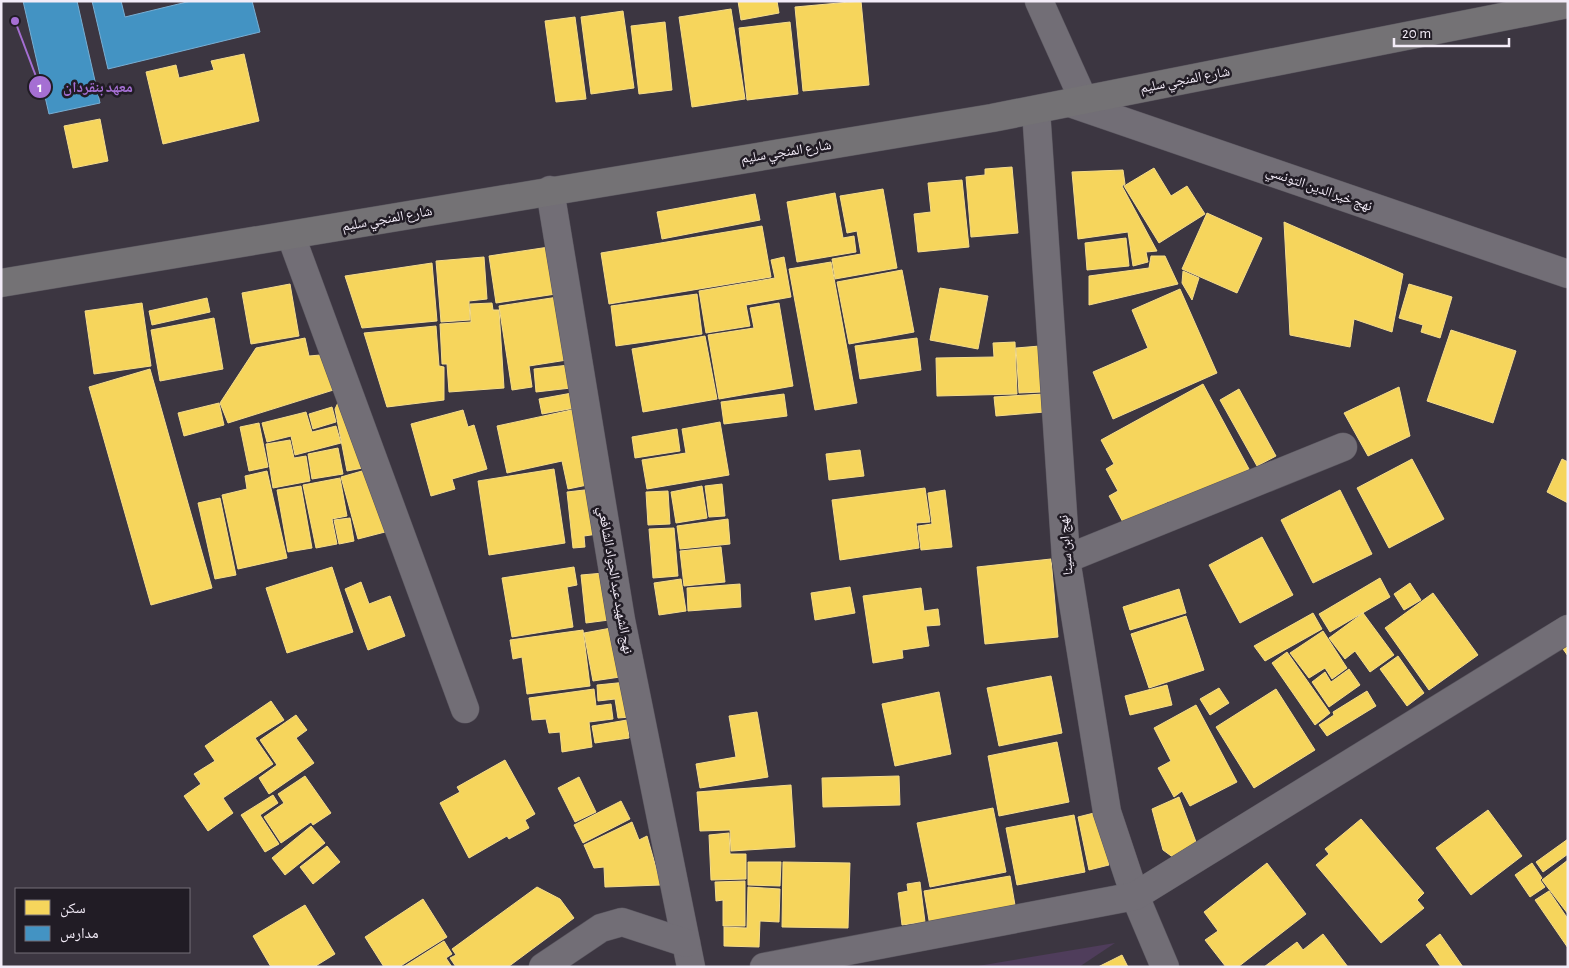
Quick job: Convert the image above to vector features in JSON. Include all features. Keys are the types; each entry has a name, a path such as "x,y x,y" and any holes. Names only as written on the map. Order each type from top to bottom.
{"street":[{"path":"1039,1 1077,102"},
{"name":"شارع المنجي سليم","path":"1,283 1036,110 1568,4"},
{"name":"نهج خير الدين التونسي","path":"1077,102 1568,274"},
{"name":"نهج ابن سينا","path":"1036,110 1066,559 1107,812 1135,896 1165,967"},
{"name":"نهج الشهيد عبد الجواد الشافعي","path":"550,190 621,620 689,955"},
{"path":"291,236 465,709"},
{"path":"1066,559 1343,447"},
{"path":"764,967 1135,896 1568,629"},
{"path":"543,967 601,928 622,922 689,955"}],"shaded area":[{"path":"1115,943 1079,967 972,967"}],"building: سكن":[{"path":"738,1 777,1 779,13 741,20"},
{"path":"861,1 869,85 803,91 795,7"},
{"path":"731,9 745,99 692,107 679,17"},
{"path":"623,11 634,88 591,94 581,17"},
{"path":"575,17 586,99 556,102 545,21"},
{"path":"665,22 672,90 639,94 631,26"},
{"path":"790,22 798,94 747,100 739,28"},
{"path":"244,54 259,121 163,144 146,72 176,65 179,78 214,70 211,61"},
{"path":"100,119 108,161 73,168 64,126"},
{"path":"1012,167 1018,233 971,237 966,177 985,175 985,169"},
{"path":"1154,168 1171,196 1187,186 1205,214 1159,243 1124,186"},
{"path":"1123,170 1125,184 1122,186 1157,251 1146,252 1148,262 1133,266 1128,232 1078,239 1072,172"},
{"path":"962,180 969,247 918,252 914,214 931,212 928,183"},
{"path":"883,189 897,268 835,279 832,259 861,254 857,231 847,233 840,196"},
{"path":"835,193 843,238 854,236 856,252 797,262 787,202"},
{"path":"755,194 760,220 662,239 657,212"},
{"path":"1207,213 1262,238 1237,293 1182,269"},
{"path":"1284,222 1403,274 1392,332 1354,319 1350,347 1290,335"},
{"path":"762,226 771,277 609,304 601,253"},
{"path":"1126,238 1129,266 1087,270 1085,243"},
{"path":"549,247 556,294 496,303 489,256"},
{"path":"1151,256 1165,256 1178,284 1089,305 1089,276 1149,268"},
{"path":"484,257 487,299 469,301 470,320 441,322 436,261"},
{"path":"784,257 791,297 746,305 750,326 706,333 699,291 775,278 771,260"},
{"path":"831,262 857,403 815,410 789,269"},
{"path":"432,263 437,321 362,328 345,276"},
{"path":"902,270 914,332 849,344 837,282"},
{"path":"1183,271 1199,278 1192,300 1182,283"},
{"path":"290,284 299,336 251,344 242,293"},
{"path":"1409,284 1452,297 1440,338 1421,332 1423,325 1399,318"},
{"path":"940,288 988,296 978,349 930,340"},
{"path":"1180,289 1217,373 1113,419 1093,372 1148,348 1132,310"},
{"path":"697,294 702,334 616,346 611,306"},
{"path":"558,297 567,360 529,366 532,387 512,390 499,306"},
{"path":"207,298 210,312 152,325 149,311"},
{"path":"142,303 151,366 94,374 85,311"},
{"path":"492,303 493,310 499,310 504,388 449,392 447,364 442,364 440,324 471,322 470,304"},
{"path":"779,303 793,386 719,399 708,335 754,328 750,308"},
{"path":"214,318 223,369 160,381 151,330"},
{"path":"436,326 439,366 444,367 444,400 387,407 364,333"},
{"path":"1451,330 1516,351 1493,423 1427,401"},
{"path":"705,336 717,399 643,412 632,349"},
{"path":"305,338 309,356 332,354 343,387 228,423 220,403 256,348"},
{"path":"917,338 921,370 860,379 855,346"},
{"path":"1015,342 1017,394 937,396 936,358 994,357 993,343"},
{"path":"1040,346 1042,392 1019,393 1016,348"},
{"path":"569,365 571,388 536,392 534,369"},
{"path":"150,369 212,588 151,605 89,387"},
{"path":"1203,384 1249,469 1174,510 1169,501 1125,526 1109,496 1118,491 1106,469 1114,464 1101,440"},
{"path":"1399,387 1410,436 1368,456 1344,413"},
{"path":"1239,389 1276,456 1257,466 1220,400"},
{"path":"344,390 368,467 347,471 335,409"},
{"path":"572,393 575,408 542,414 539,399"},
{"path":"784,394 787,416 724,424 721,402"},
{"path":"1043,394 1045,412 996,416 994,397"},
{"path":"219,403 224,425 184,436 178,413"},
{"path":"332,407 336,422 313,429 309,414"},
{"path":"576,409 592,484 568,489 562,461 507,473 497,426"},
{"path":"463,410 468,427 474,425 487,469 452,479 455,489 431,496 411,424"},
{"path":"306,412 312,432 336,426 341,443 295,455 291,436 267,442 262,423"},
{"path":"720,422 729,475 647,489 642,460 686,453 682,429"},
{"path":"259,423 268,467 249,471 240,427"},
{"path":"677,429 680,451 635,458 632,437"},
{"path":"290,440 294,458 306,456 310,481 273,488 266,444"},
{"path":"338,448 343,474 312,479 308,454"},
{"path":"860,450 864,476 829,480 826,454"},
{"path":"1412,459 1444,519 1389,548 1357,488"},
{"path":"1562,459 1568,462 1568,503 1547,492"},
{"path":"369,469 385,532 358,539 341,477"},
{"path":"554,469 565,543 489,555 478,481"},
{"path":"267,471 287,558 238,569 222,495 247,489 245,476"},
{"path":"340,478 347,516 332,519 337,544 316,548 303,485"},
{"path":"722,484 725,516 709,517 705,486"},
{"path":"301,486 312,548 288,552 277,490"},
{"path":"702,486 707,518 676,523 671,492"},
{"path":"925,488 930,522 916,523 919,548 840,560 832,500"},
{"path":"593,489 598,534 584,536 585,547 573,548 567,492"},
{"path":"945,490 952,547 921,550 918,526 932,524 928,493"},
{"path":"1340,490 1372,554 1313,583 1281,520"},
{"path":"668,491 670,524 648,525 646,492"},
{"path":"220,498 236,575 215,579 198,503"},
{"path":"350,518 354,541 339,544 334,520"},
{"path":"728,519 730,544 680,549 677,526"},
{"path":"674,528 678,576 653,578 649,529"},
{"path":"1262,537 1293,595 1240,623 1209,565"},
{"path":"721,547 725,582 684,586 680,551"},
{"path":"1051,559 1058,637 985,644 977,567"},
{"path":"332,567 353,632 287,653 266,588"},
{"path":"574,567 577,585 567,587 573,627 512,637 502,578"},
{"path":"604,573 609,620 586,623 581,575"},
{"path":"1380,578 1390,597 1330,632 1319,614"},
{"path":"681,579 686,611 659,615 654,583"},
{"path":"361,582 369,604 390,596 405,636 368,650 345,589"},
{"path":"1410,583 1421,600 1404,610 1394,594"},
{"path":"740,584 741,607 688,611 687,588"},
{"path":"850,587 855,613 815,620 811,593"},
{"path":"921,588 924,611 938,609 940,625 926,626 929,646 902,650 903,658 873,663 863,596"},
{"path":"1179,589 1186,613 1130,630 1123,607"},
{"path":"1433,593 1478,655 1429,690 1385,628"},
{"path":"1313,613 1322,629 1265,661 1254,646"},
{"path":"1363,613 1394,655 1370,672 1355,651 1345,659 1329,638"},
{"path":"1186,616 1204,670 1149,688 1131,634"},
{"path":"622,626 620,677 593,681 584,633"},
{"path":"583,630 590,686 527,694 522,657 513,659 510,640"},
{"path":"1323,631 1347,668 1332,679 1325,668 1309,678 1290,653"},
{"path":"1568,635 1568,656 1558,642"},
{"path":"1287,652 1330,713 1315,725 1272,663"},
{"path":"1398,656 1424,693 1407,706 1380,669"},
{"path":"1349,669 1360,685 1329,707 1312,682 1325,672 1331,682"},
{"path":"1051,676 1062,733 999,746 987,688"},
{"path":"627,682 631,717 618,718 615,699 598,701 597,685"},
{"path":"1167,685 1172,705 1130,715 1125,696"},
{"path":"1219,688 1229,703 1210,715 1200,699"},
{"path":"594,689 596,706 611,704 613,719 589,722 592,747 562,752 560,732 549,733 546,719 532,720 529,698"},
{"path":"1276,689 1315,750 1254,788 1216,727"},
{"path":"1367,691 1376,706 1327,736 1319,725 1334,715 1333,712"},
{"path":"939,692 951,754 895,766 882,704"},
{"path":"271,701 284,720 255,738 273,764 223,798 233,813 208,831 184,796 201,784 194,774 215,761 205,746"},
{"path":"1196,705 1237,782 1190,806 1182,791 1174,797 1158,768 1171,761 1154,728"},
{"path":"757,712 768,777 700,788 696,764 736,757 729,716"},
{"path":"296,715 307,730 296,738 314,763 269,794 259,778 277,765 260,740"},
{"path":"627,720 629,738 595,743 592,726"},
{"path":"1057,742 1069,802 999,816 988,756"},
{"path":"505,760 535,814 525,820 529,828 509,839 507,836 469,858 440,803 460,792 457,787"},
{"path":"305,776 331,813 313,825 311,822 281,843 264,817 284,803 278,794"},
{"path":"899,776 900,805 823,807 822,778"},
{"path":"579,777 596,812 575,822 558,788"},
{"path":"791,785 795,847 731,851 730,830 700,831 697,792"},
{"path":"273,795 278,803 260,815 279,844 265,852 241,815"},
{"path":"1179,797 1196,842 1174,858 1163,850 1152,809"},
{"path":"621,801 630,819 583,843 574,825"},
{"path":"993,808 1006,872 930,887 917,823"},
{"path":"1488,810 1522,856 1471,895 1436,848"},
{"path":"1098,812 1109,865 1089,870 1078,817"},
{"path":"1074,815 1085,872 1017,885 1006,828"},
{"path":"1361,819 1424,893 1417,900 1424,908 1381,943 1316,865 1329,854 1325,849"},
{"path":"632,822 639,840 647,836 661,885 605,887 604,867 594,868 584,845"},
{"path":"311,826 325,843 285,875 272,858"},
{"path":"729,833 730,854 746,854 746,879 711,880 709,835"},
{"path":"1568,839 1568,854 1543,872 1536,862"},
{"path":"327,846 340,862 313,884 300,867"},
{"path":"1568,860 1568,914 1542,880"},
{"path":"748,862 781,862 780,886 748,885"},
{"path":"783,862 850,863 848,928 782,927"},
{"path":"1267,863 1306,914 1238,967 1226,967 1205,940 1218,931 1204,912"},
{"path":"1532,863 1542,878 1540,880 1545,887 1530,897 1515,875"},
{"path":"1010,876 1016,911 930,926 924,891"},
{"path":"745,881 745,926 723,926 723,900 716,901 715,882"},
{"path":"920,882 925,922 902,925 898,893 908,891 907,884"},
{"path":"537,887 560,899 574,918 508,967 456,967 450,958 456,955 452,949"},
{"path":"748,887 780,889 779,922 760,921 759,947 724,946 724,927 747,928"},
{"path":"1549,891 1568,919 1568,948 1535,900"},
{"path":"423,899 447,937 399,967 384,967 365,937"},
{"path":"305,905 335,954 314,967 271,967 253,936"},
{"path":"1323,934 1348,967 1264,967 1297,942 1303,950"},
{"path":"1440,934 1463,967 1441,967 1426,945"},
{"path":"444,941 452,954 446,958 452,967 403,967"},
{"path":"1122,955 1128,967 1098,967"}],"building: مدارس":[{"path":"23,1 77,1 100,103 49,114"},
{"path":"92,1 121,1 125,17 191,1 252,1 260,32 108,69"}],"place":[{"name":"معهد بنقردان","path":"15,21"}]}
